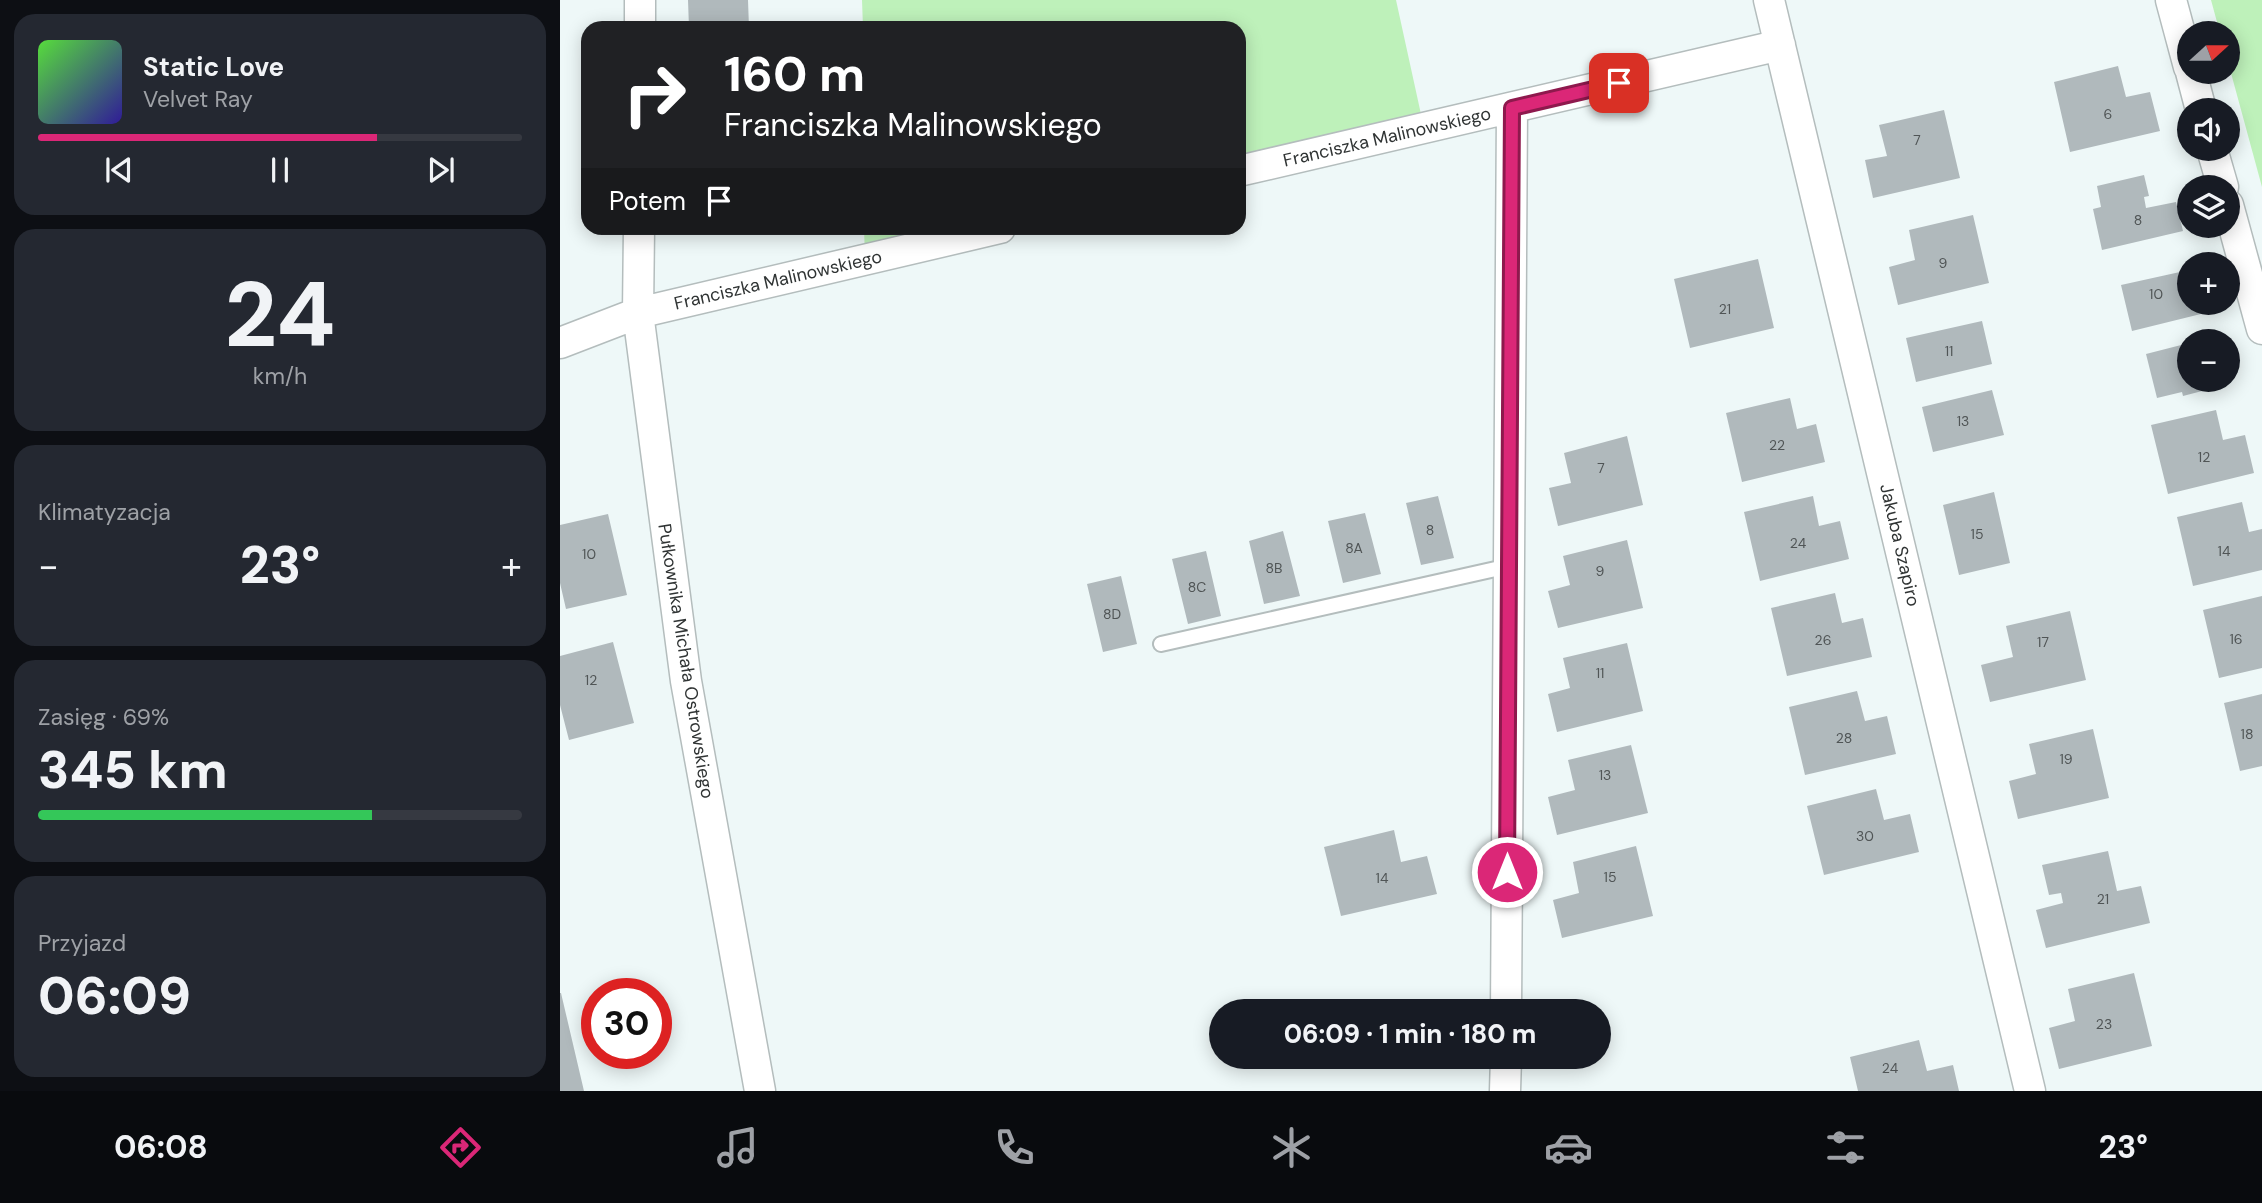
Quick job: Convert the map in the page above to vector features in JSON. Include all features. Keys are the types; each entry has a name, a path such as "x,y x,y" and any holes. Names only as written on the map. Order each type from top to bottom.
{"street":[{"path":"640,0 640,21"},
{"name":"Jakuba Szapiro","path":"1769,0 2030,1091"},
{"path":"2171,0 2177,22"},
{"name":"Franciszka Malinowskiego","path":"1246,170 1780,45"},
{"path":"1506,999 1512,108"},
{"name":"Pułkownika Michała Ostrowskiego","path":"639,235 638,313 686,681 760,1091"},
{"name":"Franciszka Malinowskiego","path":"560,343 638,313 970,235"},
{"path":"2237,238 2262,329"},
{"path":"1505,1091 1506,1069"}],"lane":[{"path":"1161,644 1509,566"}],"green space":[{"path":"862,0 1396,0 1424,128 1246,169 1246,21 863,21"},
{"path":"2211,0 2262,0 2262,187 2240,98 2234,84 2240,84 2240,21 2217,21"},
{"path":"864,235 970,235 865,259"}],"building":[{"path":"688,0 748,0 749,21 689,21"},
{"path":"2118,66 2126,97 2150,92 2160,131 2070,152 2054,82"},
{"path":"1944,110 1960,178 1873,198 1865,160 1887,156 1879,125"},
{"path":"2144,175 2149,196 2144,197 2146,208 2176,202 2177,232 2102,250 2093,209 2101,207 2097,186"},
{"path":"1973,215 1989,283 1898,305 1889,267 1915,260 1909,230"},
{"path":"1758,259 1774,328 1690,348 1674,279"},
{"path":"2177,273 2177,315 2197,315 2132,331 2121,285"},
{"path":"1982,321 1992,364 1916,382 1906,338"},
{"path":"2177,346 2177,392 2182,392 2157,398 2146,354"},
{"path":"1992,390 2004,435 1933,452 1922,407"},
{"path":"2182,392 2198,392 2183,396"},
{"path":"1790,398 1797,429 1816,424 1825,462 1742,482 1726,413"},
{"path":"2216,410 2223,440 2245,435 2254,473 2168,494 2151,425"},
{"path":"1627,436 1643,505 1558,526 1549,488 1571,483 1564,453"},
{"path":"1994,492 2010,563 1959,575 1943,505"},
{"path":"1438,496 1454,558 1421,565 1406,503"},
{"path":"1813,496 1819,526 1840,521 1849,559 1760,581 1744,512"},
{"path":"2242,502 2249,532 2262,529 2262,570 2193,586 2177,517"},
{"path":"1365,513 1381,574 1343,583 1328,521"},
{"path":"608,514 627,595 566,609 560,583 560,525"},
{"path":"1283,531 1300,596 1264,604 1249,541"},
{"path":"1627,540 1643,608 1558,628 1548,591 1570,585 1563,556"},
{"path":"1206,551 1221,616 1188,624 1172,559"},
{"path":"1121,576 1137,644 1103,652 1087,584"},
{"path":"1835,593 1842,623 1863,618 1872,657 1787,676 1771,608"},
{"path":"2262,596 2262,668 2219,678 2203,610"},
{"path":"2070,611 2086,680 1990,702 1981,665 2013,657 2006,626"},
{"path":"613,642 634,723 569,740 560,705 560,656"},
{"path":"1627,643 1643,711 1557,732 1548,694 1570,688 1563,658"},
{"path":"1857,691 1865,721 1887,716 1896,754 1805,775 1789,707"},
{"path":"2262,694 2262,766 2240,771 2224,703"},
{"path":"2093,729 2109,798 2018,819 2009,781 2036,774 2029,744"},
{"path":"1631,745 1648,813 1557,835 1548,797 1575,790 1568,760"},
{"path":"1876,789 1884,820 1910,814 1919,852 1824,875 1807,806"},
{"path":"1394,830 1401,862 1427,856 1437,894 1341,916 1324,847"},
{"path":"1636,846 1653,916 1562,938 1553,900 1579,893 1573,862"},
{"path":"2108,851 2117,891 2141,886 2150,923 2046,948 2036,910 2063,903 2061,893 2049,895 2042,865"},
{"path":"2134,973 2152,1046 2059,1069 2049,1028 2075,1021 2068,989"},
{"path":"561,993 584,1091 560,1091"},
{"path":"1919,1040 1927,1071 1953,1065 1959,1091 1858,1091 1850,1057"}],"route":[{"path":"1507,872 1512,108 1619,83"}]}
